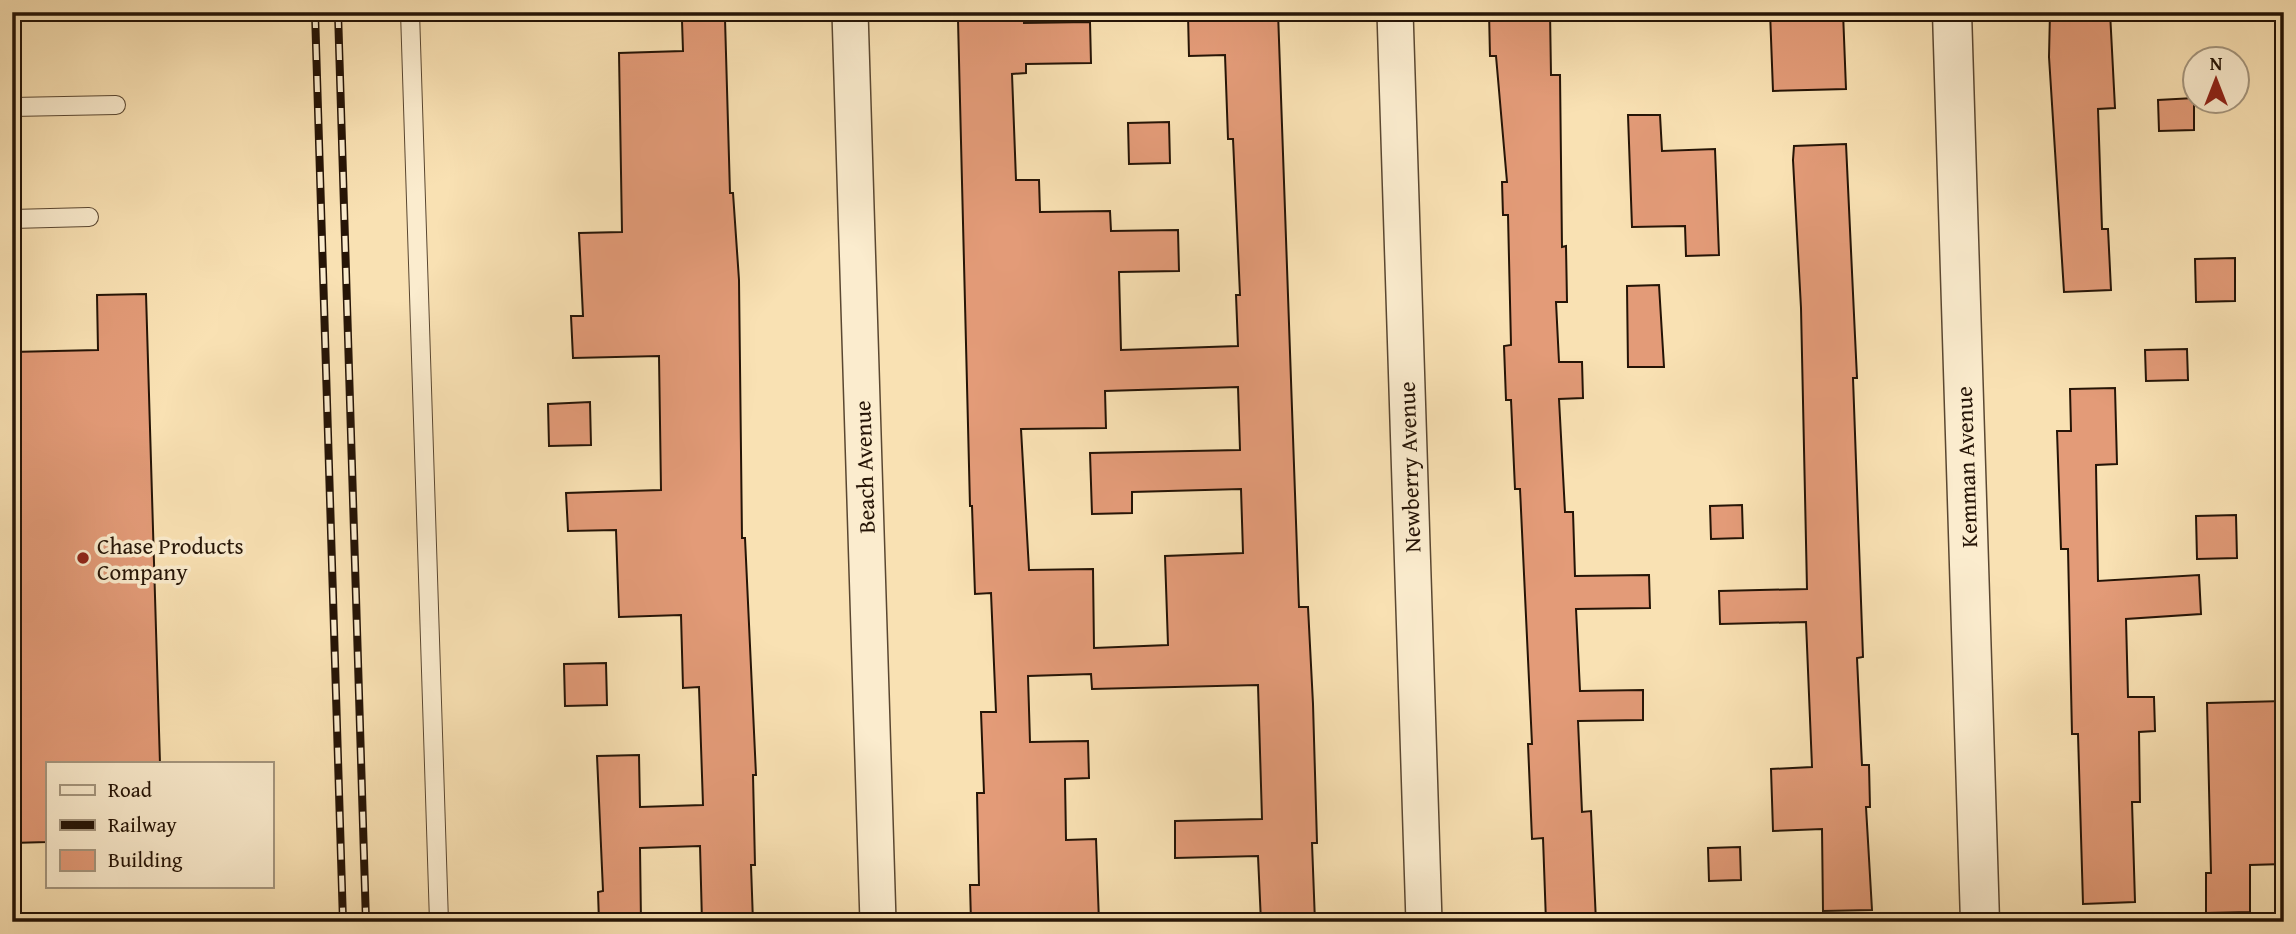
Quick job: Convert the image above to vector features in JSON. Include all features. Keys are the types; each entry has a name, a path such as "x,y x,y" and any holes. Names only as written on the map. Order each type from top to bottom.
{"street":[{"name":"Beach Avenue","path":"850,12 878,922"},
{"name":"Newberry Avenue","path":"1395,12 1424,922"},
{"name":"Kemman Avenue","path":"1952,12 1980,922"}],"lane":[{"path":"410,12 439,922"},
{"path":"12,107 116,105"},
{"path":"12,219 89,217"}],"building":[{"path":"1278,12 1299,607 1308,607 1313,704 1317,843 1312,843 1315,922 1261,922 1258,856 1175,858 1175,821 1262,819 1258,685 1092,689 1091,674 1028,676 1030,742 1088,741 1089,778 1065,779 1066,840 1096,839 1099,922 971,922 970,885 979,885 977,793 984,793 981,712 996,712 991,593 975,594 970,506 958,20 1024,17 1024,23 1090,22 1091,63 1026,64 1026,73 1012,74 1016,180 1039,180 1040,212 1110,211 1111,231 1178,230 1179,271 1119,272 1121,350 1238,346 1236,295 1240,295 1233,139 1228,139 1225,55 1189,56 1188,15","holes":["1238,387 1240,450 1090,453 1092,514 1132,513 1132,492 1241,489 1243,553 1165,556 1168,645 1094,648 1093,569 1029,570 1021,429 1106,428 1105,391"]},
{"path":"1489,12 1550,12 1551,75 1560,75 1562,247 1566,246 1567,302 1556,302 1559,362 1582,362 1583,398 1559,399 1565,512 1573,512 1575,576 1649,575 1650,608 1576,609 1580,691 1643,690 1643,720 1578,721 1582,812 1591,811 1596,922 1546,922 1543,838 1532,839 1528,744 1532,744 1520,489 1515,489 1511,400 1506,400 1504,346 1511,345 1508,215 1503,215 1502,182 1507,182 1496,56 1490,56"},
{"path":"1770,12 1843,12 1846,89 1773,91"},
{"path":"2050,12 2110,12 2115,108 2098,109 2102,229 2108,229 2111,290 2064,292 2049,57"},
{"path":"725,19 730,193 733,193 739,280 742,538 745,538 756,775 753,775 755,865 751,865 753,922 702,922 700,846 640,848 641,922 599,922 598,892 603,891 597,756 639,755 640,807 703,805 699,687 683,688 681,615 619,617 616,530 568,531 566,493 661,490 659,356 573,358 571,316 583,316 579,233 622,232 619,53 683,51 682,21"},
{"path":"2180,99 2180,116 2194,116 2194,130 2159,131 2158,100"},
{"path":"1628,115 1660,115 1662,151 1715,149 1719,255 1686,256 1685,226 1632,227"},
{"path":"1169,122 1170,163 1129,164 1128,123"},
{"path":"1846,144 1857,378 1853,378 1863,657 1857,658 1862,765 1869,765 1870,807 1866,807 1872,910 1823,911 1822,829 1773,831 1771,769 1812,767 1806,622 1720,624 1719,591 1807,589 1801,308 1794,146"},
{"path":"2235,258 2235,301 2196,302 2195,259"},
{"path":"1659,285 1664,367 1628,367 1627,286"},
{"name":"Chase Products Company","path":"146,294 160,762 46,762 46,842 12,843 12,352 98,350 97,295"},
{"path":"2187,349 2188,380 2146,381 2145,350"},
{"path":"2115,388 2117,464 2096,465 2098,581 2199,575 2201,614 2126,619 2128,697 2154,697 2155,731 2139,732 2140,802 2132,802 2135,902 2083,904 2078,734 2072,734 2068,549 2061,549 2057,431 2071,431 2070,389"},
{"path":"590,402 591,445 549,446 548,404"},
{"path":"1742,505 1743,538 1711,539 1710,506"},
{"path":"2236,515 2237,558 2197,559 2196,516"},
{"path":"606,663 607,705 565,706 564,664"},
{"path":"2284,701 2284,864 2250,865 2250,912 2206,913 2206,873 2211,873 2207,703"},
{"path":"1740,847 1741,880 1709,881 1708,848"}],"railway":[{"path":"315,12 343,922"},
{"path":"338,12 366,922"}],"place":[{"name":"Chase Products Company","path":"83,558"}]}
